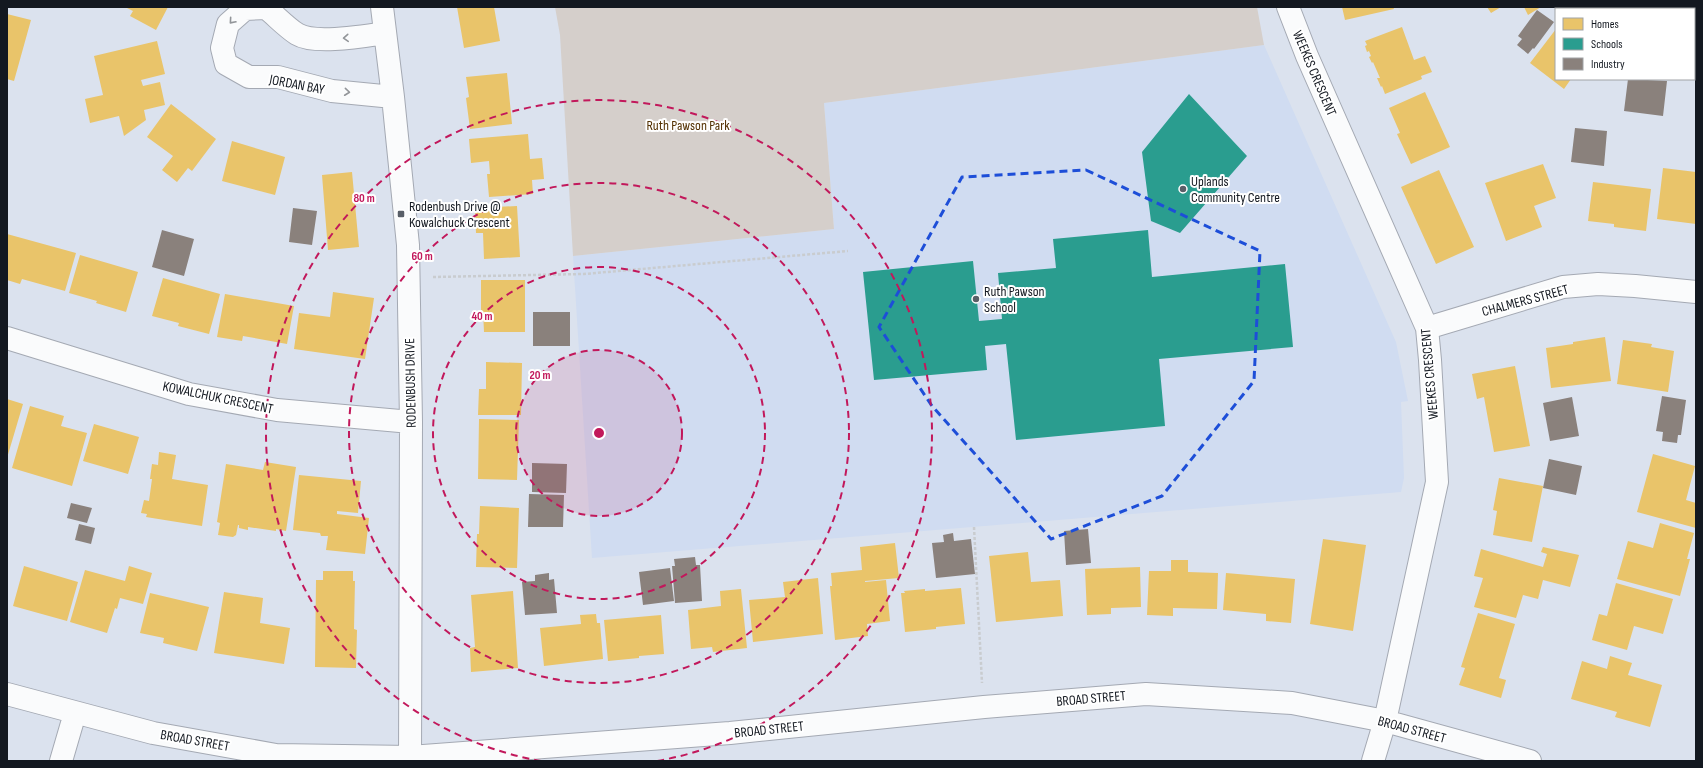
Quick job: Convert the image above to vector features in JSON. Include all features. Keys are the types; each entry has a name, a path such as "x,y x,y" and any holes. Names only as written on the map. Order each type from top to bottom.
{"street":[{"name":"RODENBUSH DRIVE","path":"382,7 408,245 411,422 410,759"},
{"name":"WEEKES CRESCENT","path":"1288,7 1307,56 1427,328 1437,482 1385,721 1373,761"},
{"name":"JORDAN BAY","path":"385,33 351,38 322,39 298,35 266,8 244,8 228,24 222,48 226,64 250,77 278,77 332,91 393,97"},
{"name":"CHALMERS STREET","path":"1427,328 1563,287 1598,284 1696,292"},
{"name":"KOWALCHUK CRESCENT","path":"7,338 189,394 277,410 411,422"},
{"name":"BROAD STREET","path":"7,694 153,733 276,755 410,759 730,733 984,707 1146,694 1292,703 1385,721 1530,761"},
{"path":"61,761 75,713"}],"path":[{"path":"409,277 584,274 848,251"},
{"path":"974,527 984,707"}],"highlighted area":[{"path":"1086,170 1260,251 1254,381 1162,496 1051,539 932,406 879,327 962,177"}],"shaded area":[{"name":"Ruth Pawson School","path":"1264,45 1396,342 1408,401 1401,402 1404,478 1401,492 592,558 573,256 834,229 824,103"}],"green space":[{"name":"Ruth Pawson Park","path":"555,7 1257,7 1264,45 824,103 834,229 573,256 560,35"}],"building: Homes":[{"path":"125,7 168,7 156,30 130,16 133,11"},
{"path":"457,7 494,7 500,41 464,48"},
{"path":"1342,7 1393,7 1394,9 1345,20"},
{"path":"1487,7 1501,7 1491,13"},
{"path":"1524,7 1541,7 1528,15"},
{"path":"7,14 31,20 14,81 7,79"},
{"path":"1402,27 1414,60 1425,56 1432,72 1421,76 1422,79 1385,94 1377,78 1380,78 1373,62 1372,63 1369,57 1371,56 1369,51 1367,52 1365,46 1367,45 1365,41"},
{"path":"1695,27 1696,27 1695,69"},
{"path":"1555,30 1555,80 1570,80 1564,89 1530,63"},
{"path":"157,41 165,74 141,80 143,86 160,82 165,105 144,110 146,120 124,136 119,116 90,123 85,99 103,95 94,56"},
{"path":"507,73 512,124 470,129 466,98 469,97 466,77"},
{"path":"1425,92 1450,147 1411,164 1397,134 1400,133 1389,108"},
{"path":"171,104 216,139 192,171 188,168 177,182 162,170 173,156 147,137"},
{"path":"528,134 530,159 542,158 544,179 532,180 533,194 489,197 487,174 490,174 489,161 471,163 469,139"},
{"path":"232,141 285,157 275,195 222,181"},
{"path":"1543,164 1556,198 1534,206 1542,227 1506,241 1485,183"},
{"path":"1663,168 1696,172 1696,224 1657,219"},
{"path":"1439,170 1474,247 1436,264 1401,187"},
{"path":"352,172 359,247 328,250 322,175"},
{"path":"1593,182 1651,189 1646,231 1614,227 1614,224 1588,221"},
{"path":"517,206 520,257 484,259 483,233 476,233 475,208"},
{"path":"7,234 76,253 65,291 22,279 20,284 7,280"},
{"path":"80,255 138,272 126,312 96,303 97,301 69,293"},
{"path":"163,278 220,294 209,334 178,326 179,323 152,316"},
{"path":"481,280 525,280 525,332 484,332 483,311 481,310"},
{"path":"333,292 374,298 365,359 294,349 299,313 330,317"},
{"path":"225,294 294,306 287,344 243,336 242,341 217,337"},
{"path":"1605,337 1611,381 1551,388 1546,348"},
{"path":"1623,340 1652,344 1651,347 1674,351 1668,392 1617,384"},
{"path":"486,362 522,363 521,415 478,415 479,389 486,389"},
{"path":"1515,366 1530,446 1494,452 1484,397 1477,399 1472,374"},
{"path":"7,399 23,404 7,458"},
{"path":"30,406 64,416 61,426 87,433 72,486 12,468"},
{"path":"479,419 519,420 517,480 478,479"},
{"path":"94,424 139,437 128,474 83,461"},
{"path":"159,452 176,455 172,479 208,485 202,526 146,517 147,514 141,513 144,500 149,501 152,479 150,479 152,464 158,465"},
{"path":"1653,454 1695,466 1686,500 1696,503 1696,528 1637,512"},
{"path":"265,462 296,467 286,531 248,527 248,530 239,528 238,525 236,535 233,537 218,535 220,523 217,522 226,464 263,470"},
{"path":"299,475 361,481 358,513 337,511 337,514 369,518 365,554 326,550 328,536 321,536 320,533 293,530"},
{"path":"1499,478 1543,486 1532,542 1493,535 1497,511 1493,510"},
{"path":"480,506 519,508 517,568 476,567"},
{"path":"1660,523 1694,533 1687,559 1690,559 1680,596 1617,579 1628,541 1653,548"},
{"path":"1323,539 1366,545 1353,631 1310,624"},
{"path":"895,543 899,578 865,581 886,580 890,621 867,624 868,636 835,640 830,586 832,586 831,573 862,570 860,547"},
{"path":"1543,547 1579,555 1570,587 1543,580 1538,599 1523,595 1516,618 1474,607 1483,578 1474,576 1481,549 1543,567 1547,554 1541,552"},
{"path":"1028,552 1031,582 1060,580 1063,616 996,622 989,556"},
{"path":"1171,560 1188,560 1188,572 1218,573 1217,609 1173,608 1173,616 1147,615 1149,571 1171,571"},
{"path":"24,566 78,582 67,621 13,606"},
{"path":"129,566 152,573 143,604 120,598 117,609 115,608 107,633 70,622 85,570 125,581"},
{"path":"1140,567 1141,607 1111,608 1111,614 1087,615 1085,569"},
{"path":"323,571 353,571 353,581 355,581 354,629 357,630 356,668 315,667 316,580 323,580"},
{"path":"1226,573 1295,579 1291,623 1266,621 1266,614 1223,610"},
{"path":"818,578 823,634 753,642 749,600 785,597 783,582"},
{"path":"1616,583 1673,599 1663,634 1634,626 1627,650 1592,640 1599,614 1607,616"},
{"path":"961,588 965,624 905,632 901,593 905,593 904,591 925,589 925,591"},
{"path":"741,589 747,648 713,652 712,647 691,649 688,610 721,606 720,591"},
{"path":"513,591 518,668 471,672 470,648 475,647 471,595"},
{"path":"224,592 263,598 260,623 290,628 284,664 214,653"},
{"path":"150,593 209,607 197,651 163,643 164,638 140,633"},
{"path":"1478,613 1515,624 1499,678 1506,680 1501,698 1459,685 1465,668 1461,667"},
{"path":"596,614 597,623 600,623 603,659 544,666 540,628 581,624 580,615"},
{"path":"661,615 664,654 608,661 604,620"},
{"path":"1610,656 1632,663 1628,675 1662,685 1650,727 1615,717 1617,712 1571,699 1582,661 1607,669"}],"building: Schools":[{"name":"Uplands Community Centre","path":"1189,94 1247,156 1180,233 1151,221 1142,152"},
{"path":"1148,230 1152,277 1285,264 1293,347 1159,359 1165,426 1016,440 1006,344 985,346 987,370 874,380 863,272 973,261 979,321 1002,319 998,273 1056,268 1053,239"}],"building: Industry":[{"path":"1537,10 1554,22 1534,49 1533,48 1528,54 1517,45 1522,39 1518,36"},
{"path":"1628,80 1667,81 1663,116 1624,111"},
{"path":"1575,128 1607,131 1604,166 1571,162"},
{"path":"293,208 317,211 312,245 289,242"},
{"path":"162,230 194,239 184,276 152,267"},
{"path":"533,312 570,312 570,346 533,346"},
{"path":"1662,396 1686,400 1681,435 1678,435 1677,443 1662,441 1663,432 1656,431"},
{"path":"1572,397 1579,436 1550,441 1543,403"},
{"path":"1549,459 1582,466 1576,495 1543,488"},
{"path":"532,463 567,464 566,493 532,492"},
{"path":"529,494 564,495 563,527 528,527"},
{"path":"71,503 92,508 87,523 67,518"},
{"path":"79,524 95,528 91,544 75,540"},
{"path":"1088,529 1091,563 1066,565 1064,531"},
{"path":"953,533 954,541 971,539 975,574 936,578 932,543 944,542 943,535"},
{"path":"695,557 696,565 700,565 702,601 675,603 672,566 675,566 674,559"},
{"path":"670,568 674,601 643,605 639,572"},
{"path":"549,573 549,580 554,579 557,613 525,615 522,582 535,581 535,575"}],"place":[{"name":"Uplands Community Centre","path":"1183,189"},
{"name":"Rodenbush Drive @ Kowalchuck Crescent","path":"401,214"},
{"name":"Ruth Pawson School","path":"976,299"}]}
